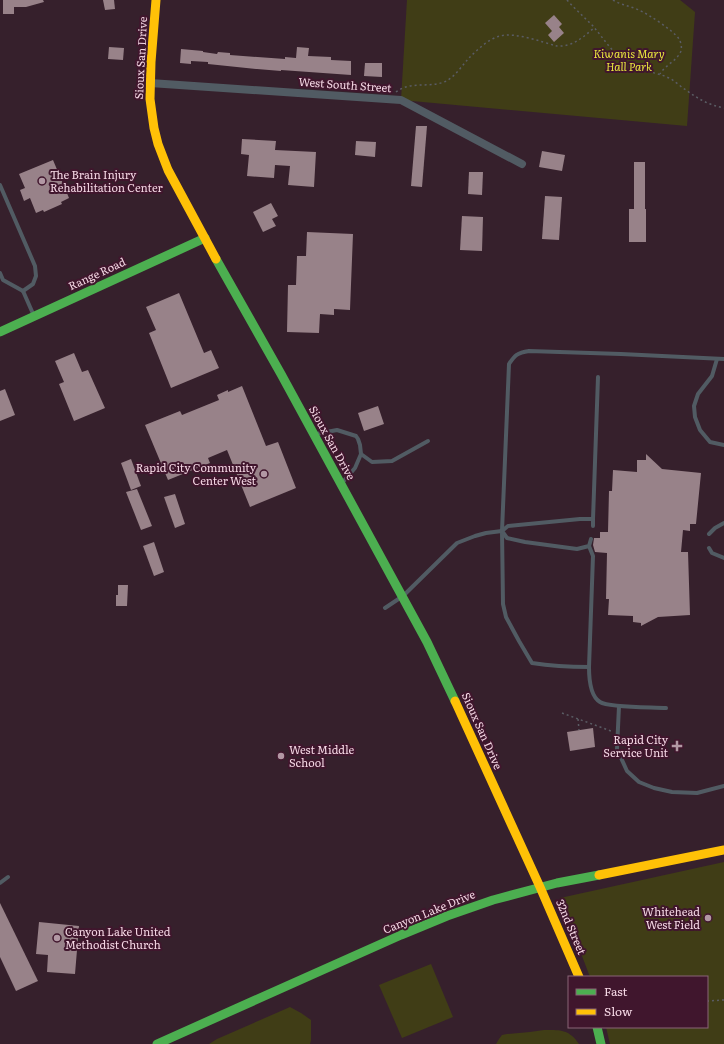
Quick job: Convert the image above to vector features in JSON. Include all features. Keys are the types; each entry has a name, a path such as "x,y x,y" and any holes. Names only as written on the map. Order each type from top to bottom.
{"street":[{"name":"Sioux San Drive","path":"156,0 150,99 158,144 168,170 427,642 540,887"},
{"name":"West South Street","path":"150,83 401,100 522,164"},
{"name":"Range Road","path":"0,332 205,238"},
{"name":"Canyon Lake Drive","path":"157,1044 426,925 493,900 540,887 724,850"},
{"name":"32nd Street","path":"540,887 579,976"},
{"path":"597,1028 601,1044"}],"lane":[{"path":"0,185 35,266 36,276 34,284 23,291"},
{"path":"0,273 3,280 23,291 34,316"},
{"path":"588,668 551,666 532,663 518,641 506,617 503,604 502,531 509,364 515,356 521,352 529,351 724,359"},
{"path":"717,359 712,376 698,394 694,406 695,416 700,430 710,442 724,445"},
{"path":"593,526 598,377"},
{"path":"314,434 337,430 356,436 358,439 361,454 355,468 341,484"},
{"path":"361,454 372,462 392,461 428,442"},
{"path":"385,608 403,596 457,543 486,533 502,531 508,526 593,519"},
{"path":"710,534 715,528 724,523"},
{"path":"502,531 508,538 525,542 577,549 589,546"},
{"path":"591,539 589,546 593,556 588,668 590,685 593,693 599,702 609,705 666,708"},
{"path":"709,548 712,553 724,558"},
{"path":"619,706 616,749 626,771 639,782 654,788 672,792 691,793 697,793 724,786"},
{"path":"0,883 8,877"}],"path":[{"path":"567,0 617,55 624,60 636,68 670,78 705,103 724,108"},
{"path":"613,0 640,10 679,38 681,42 681,51 660,74"},
{"path":"393,99 395,93 401,88 413,85 438,84 450,79 475,53 491,40 500,36 520,36 563,47 578,41 594,28"},
{"path":"562,713 610,731 610,734 617,738"},
{"path":"578,719 580,730"},
{"path":"708,1001 724,1000"}],"green space":[{"name":"Kiwanis Mary Hall Park","path":"407,0 680,0 695,12 687,126 401,100"},
{"path":"724,862 724,1044 610,1044 606,1028 708,1028 708,976 590,976 560,898"},
{"path":"431,964 453,1017 402,1038 379,985"},
{"path":"290,1007 311,1020 310,1044 209,1044 217,1039"},
{"path":"544,1030 564,1031 572,1035 579,1044 496,1044 502,1035"}],"building":[{"path":"3,0 43,0 44,2 26,7 14,7 14,14 3,14"},
{"path":"103,0 114,0 115,9 105,10"},
{"path":"554,15 562,24 559,27 564,33 554,42 548,35 552,31 545,23"},
{"path":"109,47 124,48 123,60 108,59"},
{"path":"297,47 309,48 308,56 331,57 331,60 351,61 351,75 256,69 208,64 208,62 191,61 191,64 180,63 181,49 217,54 218,52 230,53 230,55 285,59 285,57 296,58"},
{"path":"365,63 382,63 382,77 364,76"},
{"path":"416,126 427,126 422,187 411,186"},
{"path":"242,139 276,141 275,150 316,152 314,187 288,185 290,166 275,165 274,178 247,176 249,155 241,154"},
{"path":"356,141 376,142 375,157 355,155"},
{"path":"542,151 565,155 562,171 539,167"},
{"name":"The Brain Injury Rehabilitation Center","path":"53,160 69,198 61,202 62,204 44,212 43,210 36,213 30,198 24,201 20,190 25,188 19,174"},
{"path":"634,162 645,162 646,242 629,242 629,209 634,209"},
{"path":"469,172 483,172 482,195 468,194"},
{"path":"545,196 562,197 559,240 542,239"},
{"path":"271,203 278,216 272,219 276,226 263,232 253,212"},
{"path":"462,216 483,217 482,251 460,250"},
{"path":"307,232 353,234 350,310 334,309 334,315 320,314 319,333 287,332 288,285 296,285 297,256 306,256"},
{"path":"179,293 204,353 211,350 219,368 171,388 149,333 156,330 146,307"},
{"path":"74,353 82,372 88,370 105,408 74,421 59,384 64,382 55,361"},
{"path":"242,386 266,446 278,442 296,488 250,507 227,450 208,458 210,463 168,480 145,425 180,411 182,415 219,400 217,395"},
{"path":"5,389 15,415 0,421 0,391"},
{"path":"378,406 384,424 364,431 358,413"},
{"path":"646,454 662,469 701,473 696,524 690,524 690,531 683,530 681,552 688,552 690,615 658,617 641,626 641,623 633,622 633,616 608,615 609,599 606,599 607,553 595,552 593,545 594,538 600,538 600,532 608,532 609,491 612,491 613,470 637,472 637,460 646,460"},
{"path":"131,459 141,486 131,490 121,463"},
{"path":"137,489 152,526 141,530 126,492"},
{"path":"175,494 185,524 175,528 164,497"},
{"path":"154,542 164,572 154,576 143,546"},
{"path":"118,585 128,585 127,606 116,606"},
{"path":"593,728 595,747 570,751 567,732"},
{"path":"0,903 38,981 16,991 0,957"},
{"path":"39,922 79,926 75,974 47,972 48,955 36,954"}],"traffic: fast":[{"path":"0,332 205,238"},
{"path":"216,259 281,374 427,642 455,701"},
{"path":"157,1044 447,916 493,900 557,883 599,875"},
{"path":"597,1028 601,1044"}],"traffic: slow":[{"path":"156,0 151,62 150,99 154,128 158,144 168,170 216,259"},
{"path":"455,701 540,887 579,976"},
{"path":"599,875 724,850"}],"place":[{"name":"The Brain Injury Rehabilitation Center","path":"42,181"},
{"name":"Rapid City Community Center West","path":"264,474"},
{"name":"Rapid City Service Unit","path":"677,746"},
{"name":"West Middle School","path":"281,756"},
{"name":"Whitehead West Field","path":"708,918"},
{"name":"Canyon Lake United Methodist Church","path":"57,938"}]}
